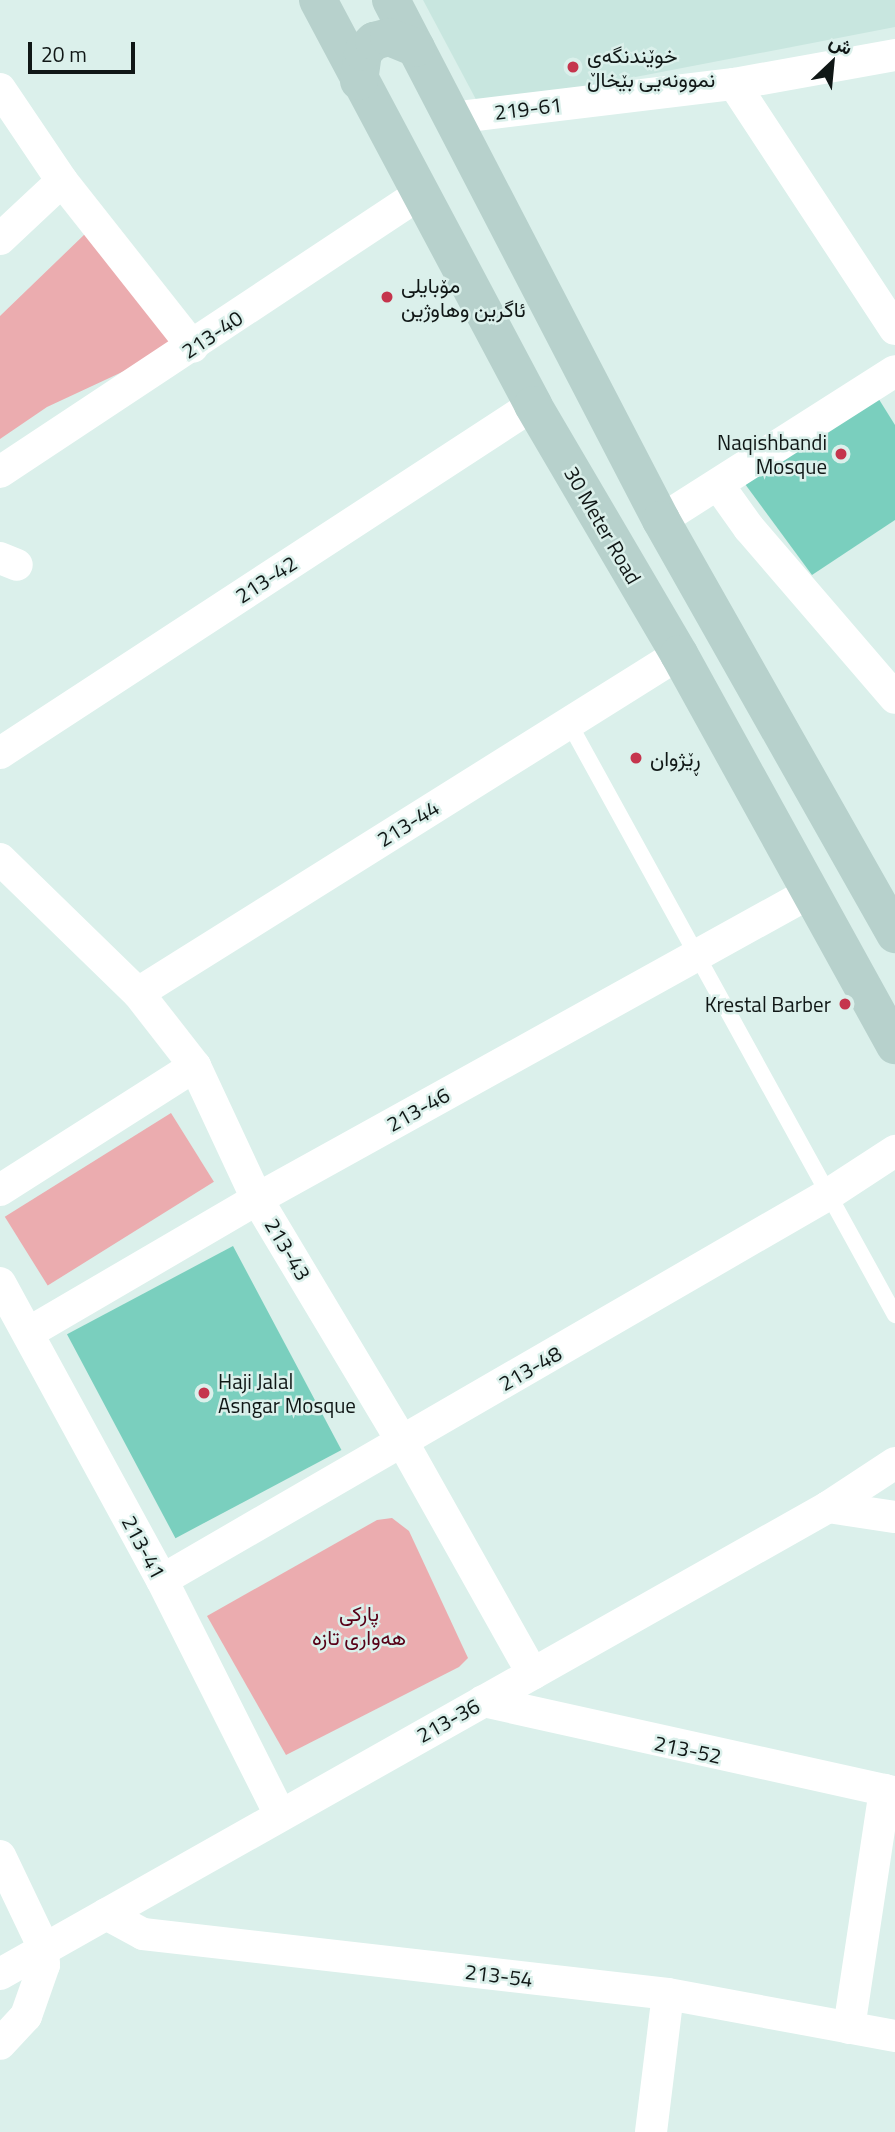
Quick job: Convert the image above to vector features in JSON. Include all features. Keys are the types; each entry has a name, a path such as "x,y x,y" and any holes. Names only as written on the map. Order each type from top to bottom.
{"main road":[{"name":"30 Meter Road","path":"318,0 533,405 679,654 895,1045"},
{"path":"391,0 661,520 895,934"},
{"path":"359,81 363,52 374,41 389,37 416,48"}],"street":[{"name":"219-61","path":"452,118 734,84 895,55"},
{"path":"734,84 895,329"},
{"path":"0,89 62,181 193,347"},
{"path":"0,239 62,181"},
{"name":"213-40","path":"0,472 193,347 421,193"},
{"path":"661,520 719,486 895,371"},
{"name":"213-42","path":"0,753 533,405"},
{"path":"719,486 749,528 892,688"},
{"name":"213-44","path":"138,993 679,654"},
{"name":"213-43","path":"0,859 138,993 195,1066 257,1199 402,1441 533,1674"},
{"name":"213-46","path":"27,1333 257,1199 811,891"},
{"path":"0,1190 195,1066"},
{"name":"213-48","path":"162,1580 829,1194 895,1151"},
{"name":"213-41","path":"0,1283 162,1580 281,1815"},
{"name":"213-36","path":"0,1974 43,1947 828,1507 895,1463"},
{"path":"828,1507 895,1517"},
{"name":"213-52","path":"483,1701 890,1791"},
{"path":"849,2028 890,1791"},
{"path":"0,1856 43,1947 43,1974 35,2000 0,2044"},
{"name":"213-54","path":"106,1914 143,1934 668,1994 895,2036"},
{"path":"651,2132 668,1994"}],"lane":[{"path":"569,723 895,1315"}],"shaded area":[{"name":"خوێندنگەی نموونەیی بێخاڵ","path":"423,0 895,0 895,27 480,107"}],"green space":[{"path":"86,233 178,346 47,407 0,439 0,316"},
{"path":"171,1113 214,1182 48,1286 5,1217"},
{"name":"پارکی هەواری تازە","path":"392,1518 409,1531 468,1658 459,1667 286,1755 207,1616 377,1520"}],"building":[{"name":"Naqishbandi Mosque","path":"875,393 895,425 895,520 812,575 745,484"},
{"name":"Haji Jalal Asngar Mosque","path":"233,1246 341,1450 175,1538 67,1334"}],"place":[{"name":"خوێندنگەی نموونەیی بێخاڵ","path":"573,67"},
{"name":"مۆبایلی ئاگرین وهاوژین","path":"387,297"},
{"name":"Naqishbandi Mosque","path":"841,454"},
{"name":"ڕێژوان","path":"636,758"},
{"name":"Krestal Barber","path":"845,1004"},
{"name":"Haji Jalal Asngar Mosque","path":"204,1393"}]}
